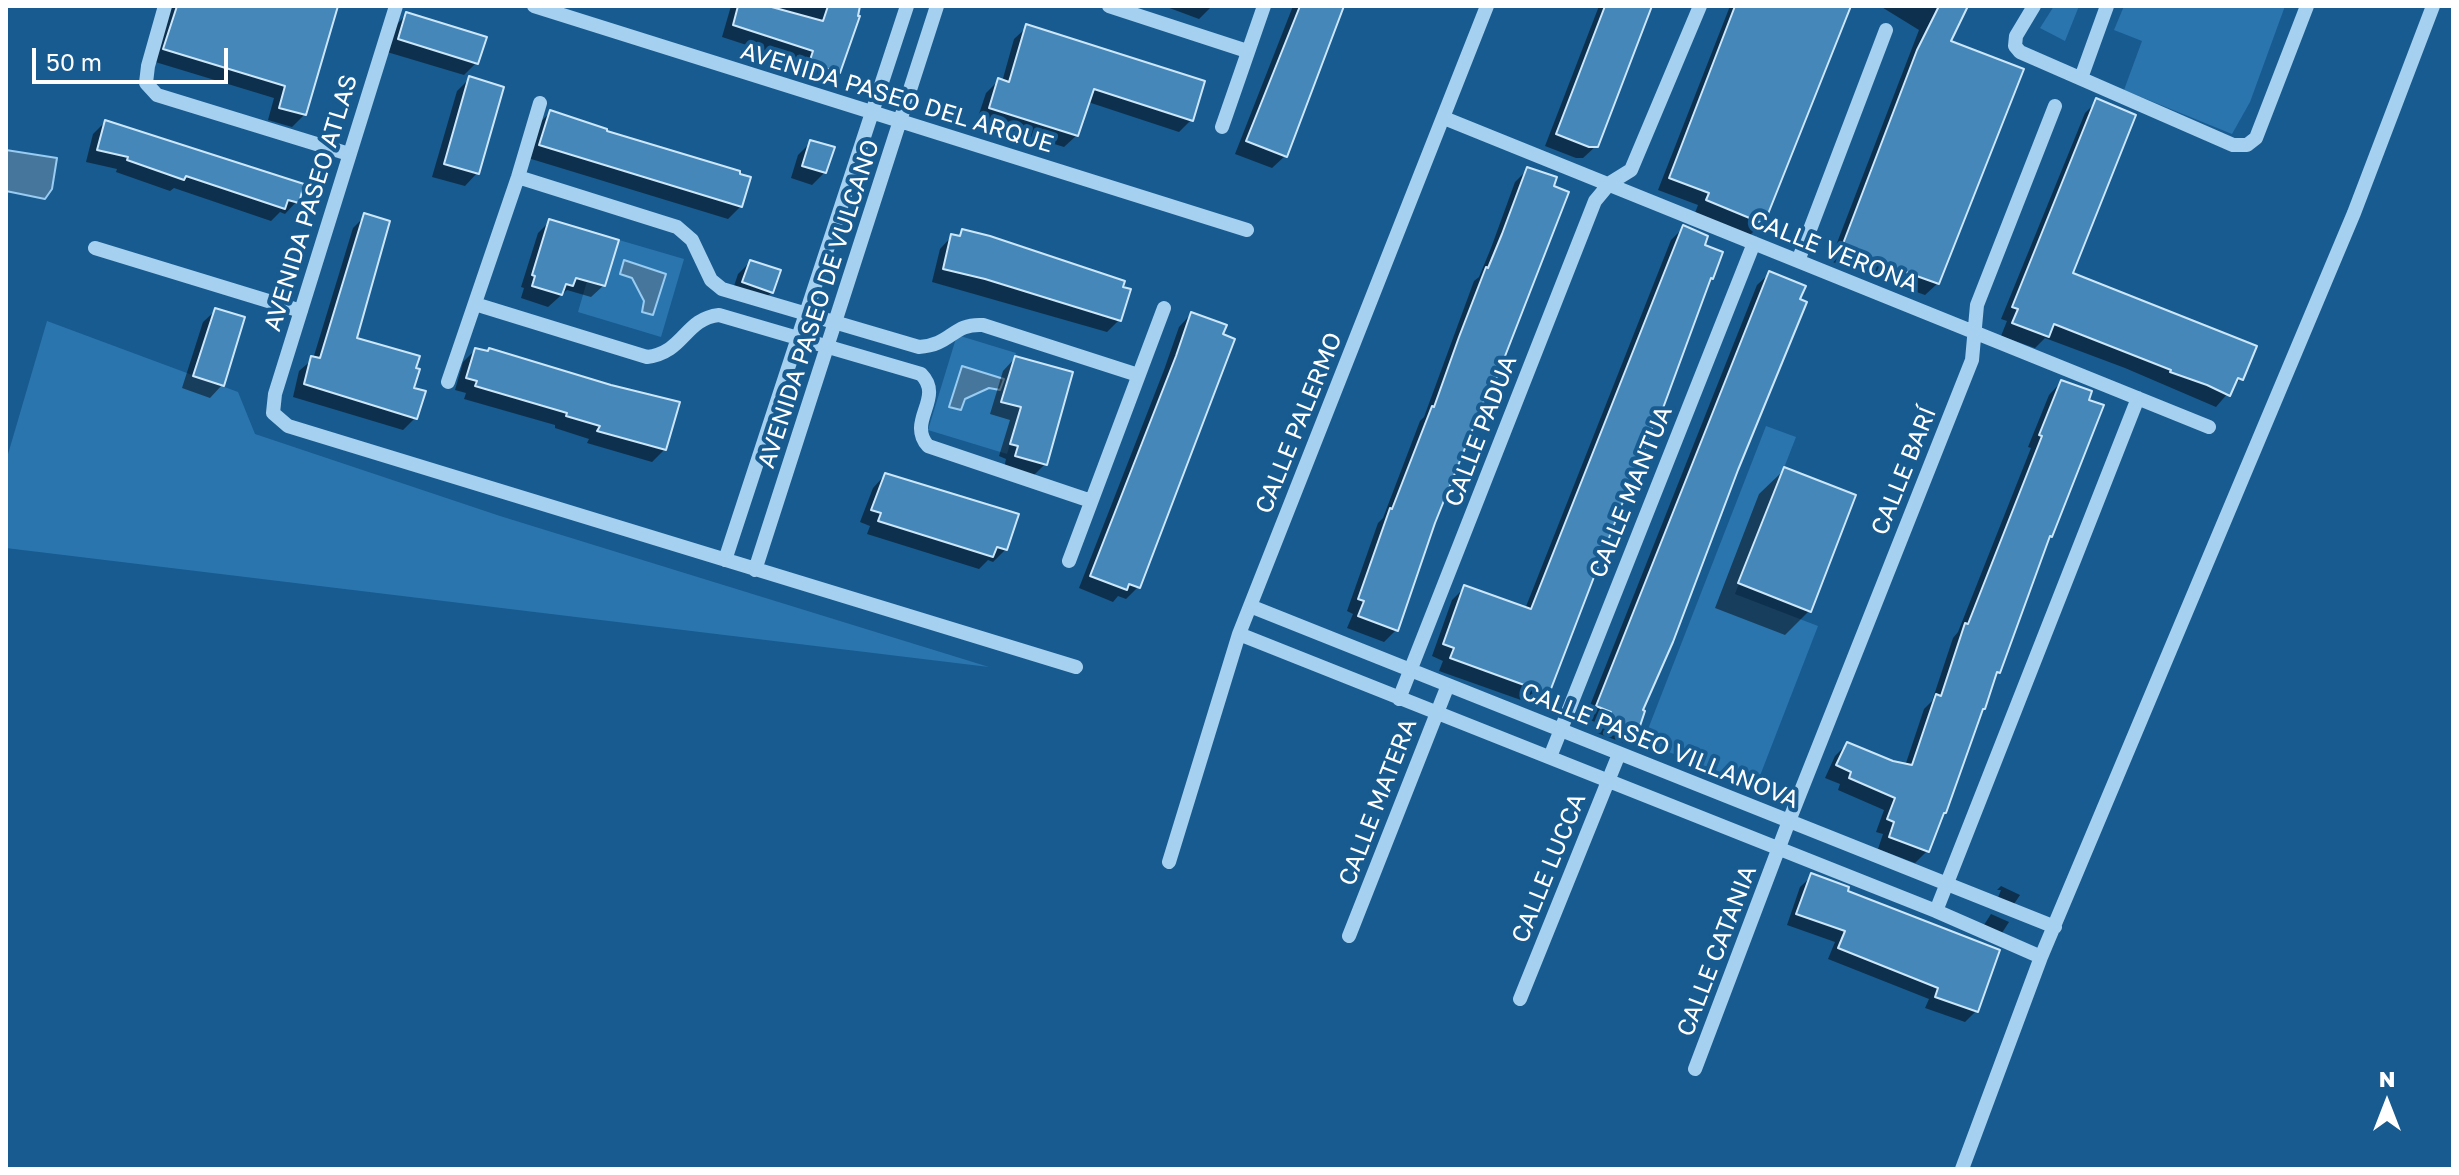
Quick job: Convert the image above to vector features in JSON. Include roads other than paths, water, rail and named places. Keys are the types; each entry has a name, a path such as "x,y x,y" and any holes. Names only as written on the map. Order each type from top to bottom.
{"street":[{"path":"165,6 146,83 157,95 349,154"},
{"name":"AVENIDA PASEO ATLAS","path":"396,6 275,394 273,413 288,426 725,560"},
{"name":"AVENIDA PASEO DEL ARQUE","path":"534,6 1247,230"},
{"name":"AVENIDA PASEO DE VULCANO","path":"725,560 907,6"},
{"name":"AVENIDA PASEO DE VULCANO","path":"755,570 937,6"},
{"path":"1109,6 1247,51"},
{"path":"1222,127 1264,6"},
{"name":"CALLE PALERMO","path":"1169,862 1239,634 1487,6"},
{"name":"CALLE PADUA","path":"1399,699 1595,201 1610,183 1631,170 1700,6"},
{"path":"2034,6 2016,36 2015,46 2020,52 2233,145 2247,145 2256,138 2307,6"},
{"path":"2081,78 2107,6"},
{"path":"1962,1169 2041,957 2354,213 2433,6"},
{"path":"1798,261 1886,30"},
{"path":"448,382 540,103"},
{"name":"CALLE BARÍ","path":"1779,849 1972,360 1977,305 2055,106"},
{"name":"CALLE VERONA","path":"1444,118 2209,427"},
{"path":"518,177 677,227 692,240 711,280 722,289 919,347 946,341 960,327 983,325 1138,375"},
{"name":"CALLE MANTUA","path":"1550,757 1754,243"},
{"path":"95,248 301,311"},
{"path":"475,304 647,357 664,354 683,338 696,321 719,315 921,374 928,381 930,392 920,429 921,438 928,446 1091,501"},
{"path":"1069,561 1164,308"},
{"path":"1936,911 2138,398"},
{"path":"725,560 1076,667"},
{"name":"CALLE PASEO VILLANOVA","path":"1250,606 2055,927"},
{"path":"1239,634 1936,911 2041,957"},
{"name":"CALLE MATERA","path":"1349,936 1448,685"},
{"name":"CALLE LUCCA","path":"1520,999 1619,754"},
{"name":"CALLE CATANIA","path":"1695,1069 1779,849"}]}
